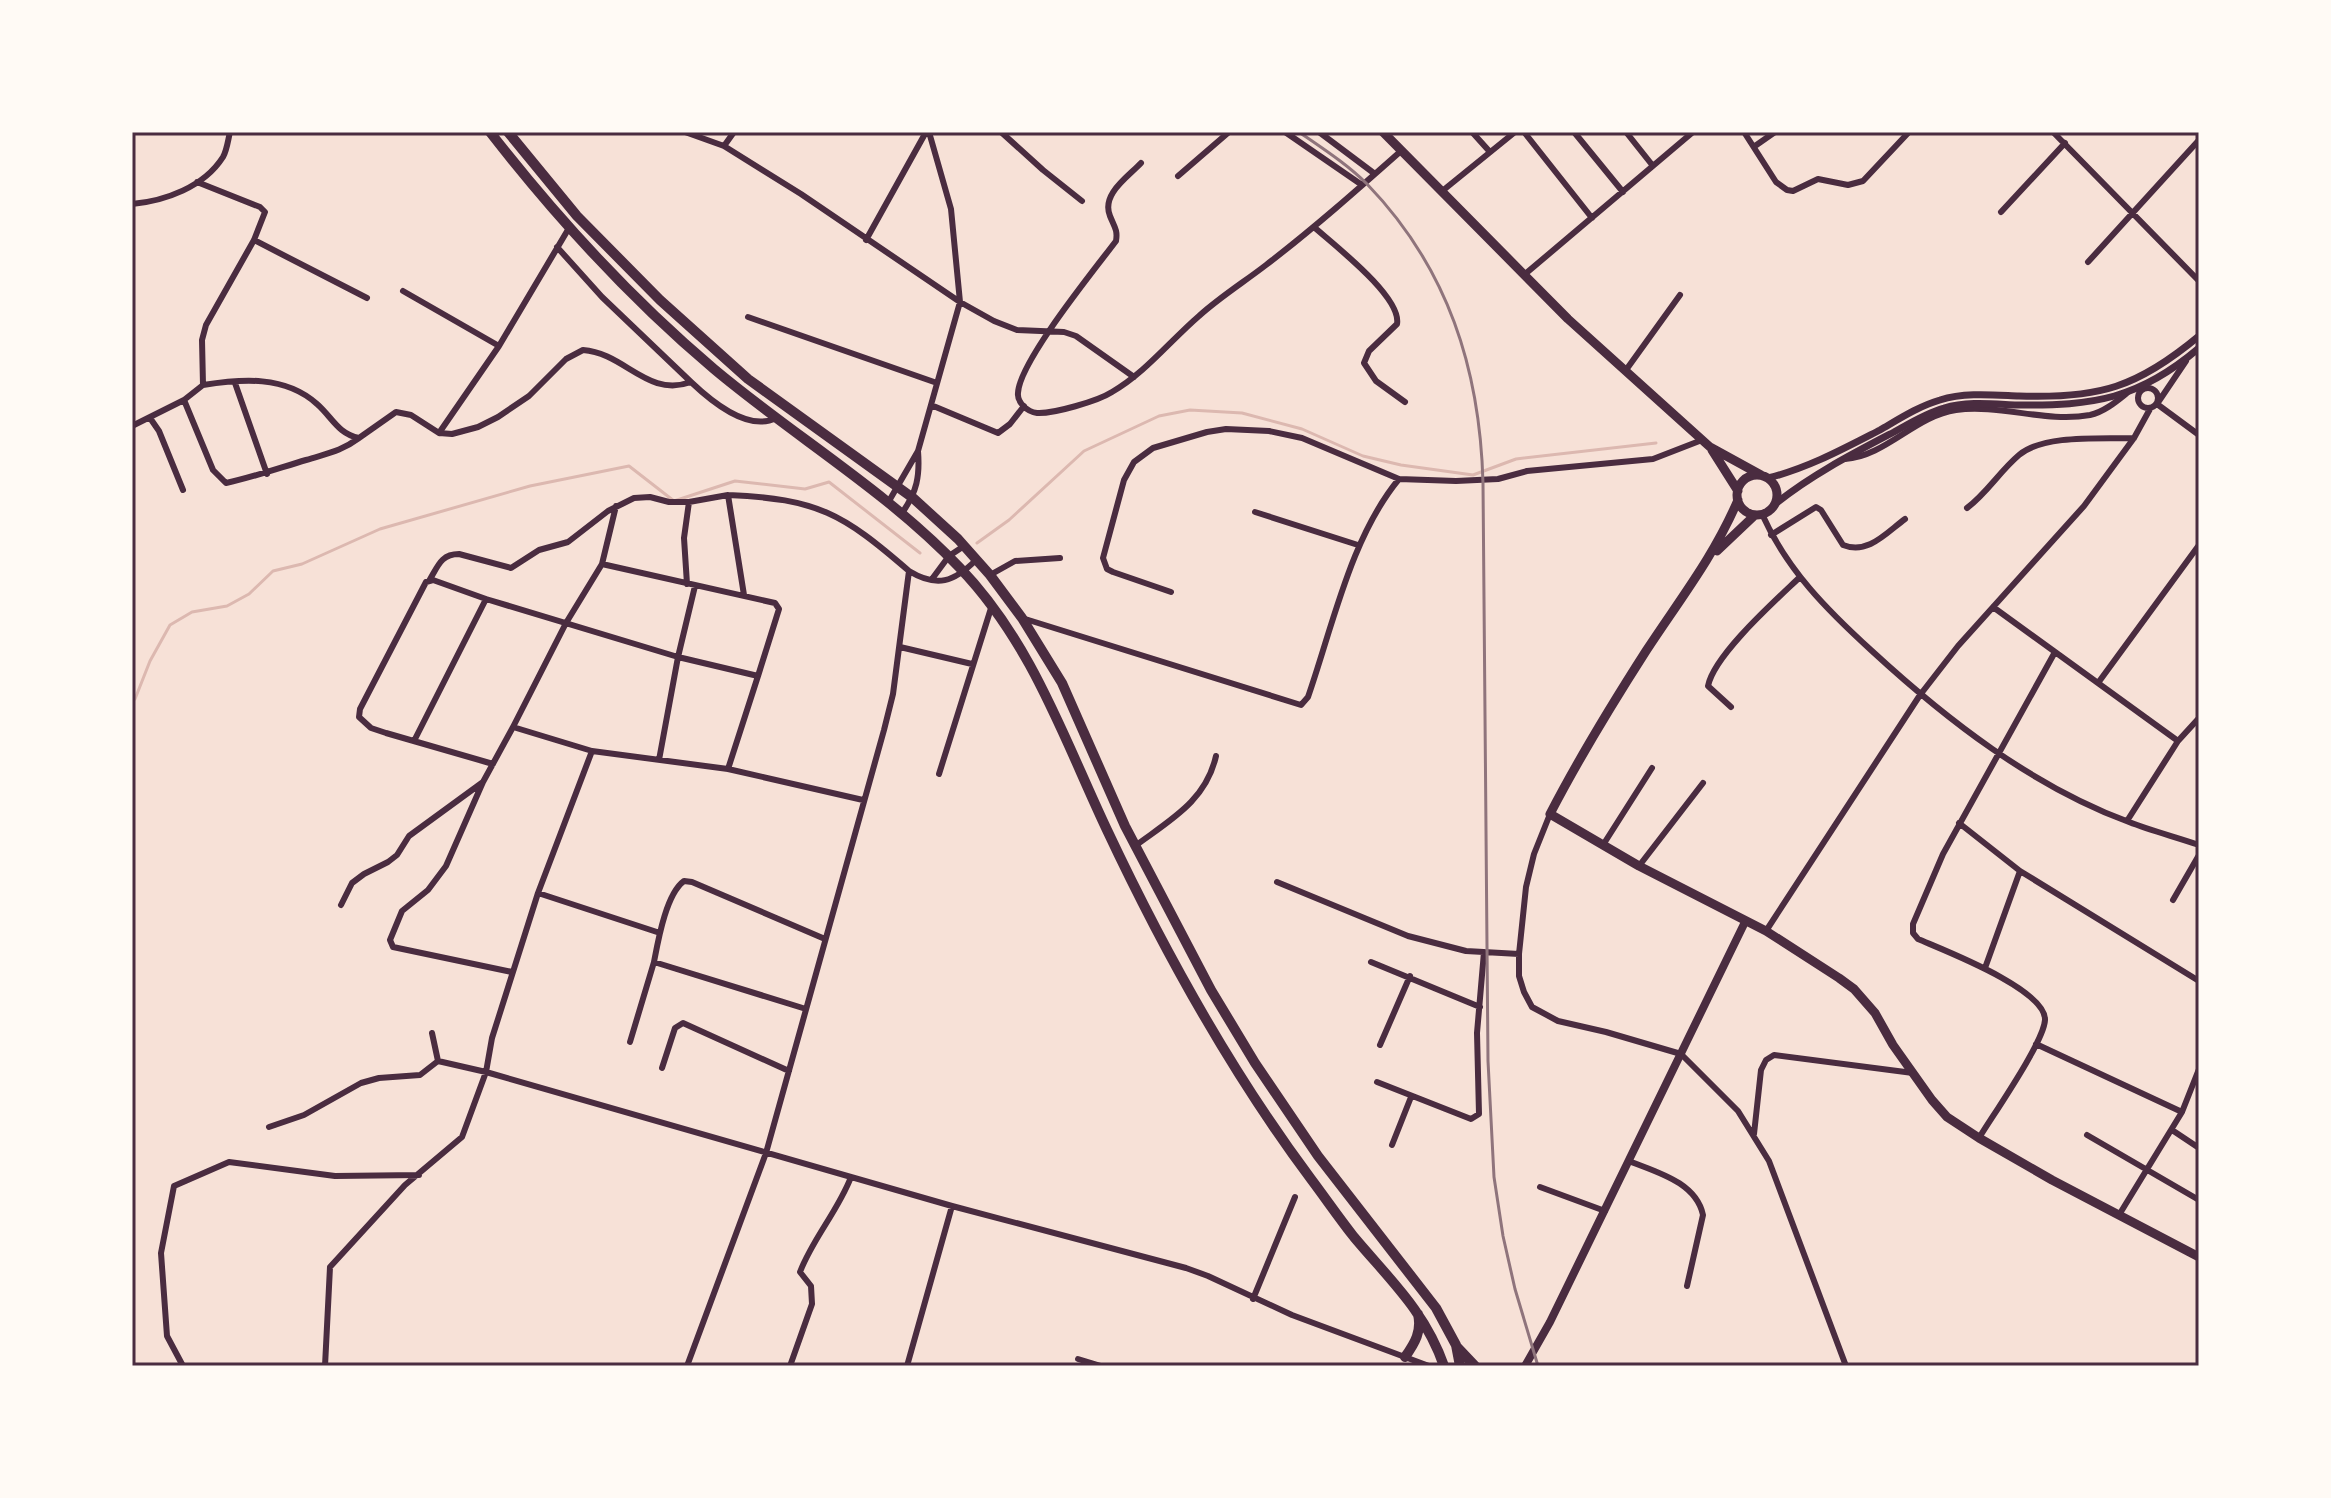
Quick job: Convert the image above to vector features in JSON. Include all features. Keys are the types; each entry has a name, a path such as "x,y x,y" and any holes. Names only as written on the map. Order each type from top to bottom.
{"highway":[{"path":"490,132 569,228 678,337 776,418 889,501 949,556 992,605 1022,648 1046,693 1147,911 1226,1051 1305,1171 1418,1312 1429,1328 1444,1366"},
{"path":"508,132 577,216 660,300 720,355 788,409 898,485 964,546 990,575 1022,618 1062,683 1135,846 1211,990 1255,1063 1318,1156 1436,1308 1456,1345 1475,1366"},
{"path":"1405,1357 1417,1339 1418,1312"},
{"path":"1456,1345 1460,1366"}],"main road":[{"path":"1383,132 1568,319 1710,447 1765,477 1777,490 1774,505 1758,514 1711,556"},
{"path":"1710,447 1747,512 1758,514"},
{"path":"1765,477 1746,478 1711,556 1647,651 1550,814 1639,866 1766,931 1854,989 1875,1013 1913,1073 1947,1117 1979,1138 2199,1257"},
{"path":"1525,1366 1605,1211 1745,922"}],"street":[{"path":"132,204 175,194 197,182 224,155 230,132"},
{"path":"685,132 724,146 801,194 960,302 994,321 1017,330 1076,336 1134,377"},
{"path":"724,146 734,132"},
{"path":"889,501 918,451 960,302 951,209 928,132"},
{"path":"866,240 928,132"},
{"path":"1001,132 1082,201"},
{"path":"1178,176 1229,132"},
{"path":"1285,132 1362,185"},
{"path":"1319,132 1375,174"},
{"path":"1472,132 1490,152"},
{"path":"1441,192 1515,132"},
{"path":"1524,132 1592,218"},
{"path":"1574,132 1623,192"},
{"path":"1626,132 1653,166"},
{"path":"1679,132 1685,139"},
{"path":"1524,275 1693,132"},
{"path":"1744,132 1776,182 1793,191 1818,179 1848,185 1863,181 1909,132"},
{"path":"1755,146 1775,132"},
{"path":"2053,132 2199,281"},
{"path":"2088,262 2132,210 2176,168 2199,140"},
{"path":"2001,212 2065,143"},
{"path":"1141,163 1109,199 1108,210 1116,227 1116,241 1049,331 1019,386 1017,394 1024,406 1036,413 1091,402 1112,393 1134,377 1198,317 1314,227 1401,151"},
{"path":"197,182 263,208 265,216 206,325 202,340 203,385"},
{"path":"1314,227 1378,286 1396,311 1397,324 1369,351 1364,363 1376,381 1405,402"},
{"path":"439,433 499,346 569,228"},
{"path":"254,240 367,298"},
{"path":"557,247 602,297 714,401 755,423 766,423 776,418"},
{"path":"403,291 499,346"},
{"path":"1626,370 1680,295"},
{"path":"748,317 937,383"},
{"path":"1774,505 1804,481 1929,412 1943,399 1978,395 2055,397 2096,392 2136,380 2182,351 2199,336"},
{"path":"1765,477 1820,461 1929,412 1961,404 2054,405 2095,401 2142,389 2199,348"},
{"path":"184,400 213,470 226,483 330,455 396,412 411,415 439,433 452,434 498,417 529,396 566,359 583,350 608,356 663,386 681,386 691,382"},
{"path":"1766,931 1920,695 1958,646 2084,506 2188,358"},
{"path":"132,426 184,400 203,385 253,380 279,382 316,403 348,436 359,438"},
{"path":"2136,380 2142,389 2139,404 2155,405 2199,435"},
{"path":"235,383 267,474"},
{"path":"2142,389 2155,390 2155,405"},
{"path":"1929,412 1970,409 2090,415 2127,393"},
{"path":"931,405 998,433 1010,424 1024,406"},
{"path":"150,418 159,431 183,490"},
{"path":"1171,592 1113,572 1104,564 1106,545 1128,470 1139,456 1153,448 1207,432 1226,429 1269,431 1316,443 1399,479 1456,481 1498,479 1527,471 1653,459 1702,440"},
{"path":"1967,508 2009,465 2036,444 2134,438"},
{"path":"902,513 913,498 919,478 918,451"},
{"path":"1022,618 1301,705 1308,697 1358,545 1382,499 1399,479"},
{"path":"728,495 744,595"},
{"path":"493,764 371,728 359,717 360,709 424,585 443,558 450,554 511,568 539,550 568,542 616,506 634,498 689,502 728,495 787,499 823,509 869,537 909,571 924,579 949,581 964,572 976,559"},
{"path":"659,760 691,585 684,538 689,502"},
{"path":"512,972 393,947 390,940 402,911 428,890 446,866 483,782 566,623 602,564 616,506"},
{"path":"1771,535 1816,507 1843,545 1857,549 1874,543 1905,519"},
{"path":"1255,512 1358,545"},
{"path":"1758,514 1800,577 1829,611 1920,695 2000,755 2058,788 2127,821 2199,845"},
{"path":"2098,683 2199,545"},
{"path":"932,579 949,556 964,546"},
{"path":"990,575 1015,561 1060,558"},
{"path":"602,564 769,600 779,609 728,769"},
{"path":"687,1366 766,1153 789,1071 893,694 909,571"},
{"path":"1731,707 1708,686 1710,678 1736,643 1800,577"},
{"path":"429,581 678,657 758,676"},
{"path":"414,741 486,599"},
{"path":"939,774 992,605"},
{"path":"1993,607 2178,741"},
{"path":"900,647 972,664"},
{"path":"1979,1138 2036,1044 2045,1020 2043,1012 2018,988 1985,968 1918,939 1912,929 1924,895 1959,823 2000,755 2055,652"},
{"path":"2127,821 2178,741 2199,718"},
{"path":"513,727 592,751 728,769 863,800"},
{"path":"325,1366 330,1267 405,1185 462,1137 486,1072 492,1038 538,893 592,751"},
{"path":"1135,846 1191,804 1211,777 1216,756"},
{"path":"1603,845 1652,768"},
{"path":"341,905 352,883 388,862 397,855 409,836 483,782"},
{"path":"1639,866 1703,783"},
{"path":"1550,814 1534,854 1526,887 1519,954 1519,976 1532,1007 1546,1016 1681,1054 1738,1111 1769,1161 1846,1366"},
{"path":"1959,823 2020,871 2199,981"},
{"path":"2173,900 2199,855"},
{"path":"1985,968 2020,871"},
{"path":"630,1042 660,933 678,886 684,881 825,939"},
{"path":"1277,882 1408,936 1452,948 1519,954"},
{"path":"538,893 660,933"},
{"path":"1377,1082 1471,1119 1479,1114 1476,1059 1484,952"},
{"path":"654,962 806,1009"},
{"path":"1371,962 1480,1007"},
{"path":"1380,1045 1410,976"},
{"path":"662,1068 675,1028 683,1023 789,1071"},
{"path":"432,1033 438,1061"},
{"path":"2036,1044 2182,1112"},
{"path":"1754,1134 1761,1070 1766,1060 1774,1055 1913,1073"},
{"path":"438,1061 486,1072 952,1206 1186,1268 1253,1299 1429,1366"},
{"path":"269,1127 304,1115 361,1083 379,1078 420,1075 438,1061"},
{"path":"2119,1215 2182,1112 2199,1069"},
{"path":"1392,1145 1411,1097"},
{"path":"2172,1130 2199,1148"},
{"path":"2087,1135 2199,1200"},
{"path":"1629,1161 1677,1181 1702,1209 1687,1286"},
{"path":"183,1366 167,1336 161,1253 174,1186 229,1162 335,1176 419,1175"},
{"path":"790,1366 812,1304 811,1286 800,1272 819,1232 843,1197 851,1177"},
{"path":"1540,1187 1605,1211"},
{"path":"1253,1299 1295,1197"},
{"path":"907,1366 952,1206"},
{"path":"1078,1359 1101,1366"}],"waterway":[{"path":"977,543 1009,520 1084,451 1159,416 1190,410 1242,413 1302,429 1363,456 1401,465 1473,475 1516,459 1656,443"},
{"path":"132,700 170,625 192,612 227,606 249,594 273,571 302,564 380,529 530,486 629,466 674,501 735,481 805,489 829,482 920,553"}],"railway":[{"path":"1299,132 1367,184 1419,250 1439,285 1454,322 1475,400 1483,483 1488,1061 1494,1177 1515,1289 1538,1366"}]}
